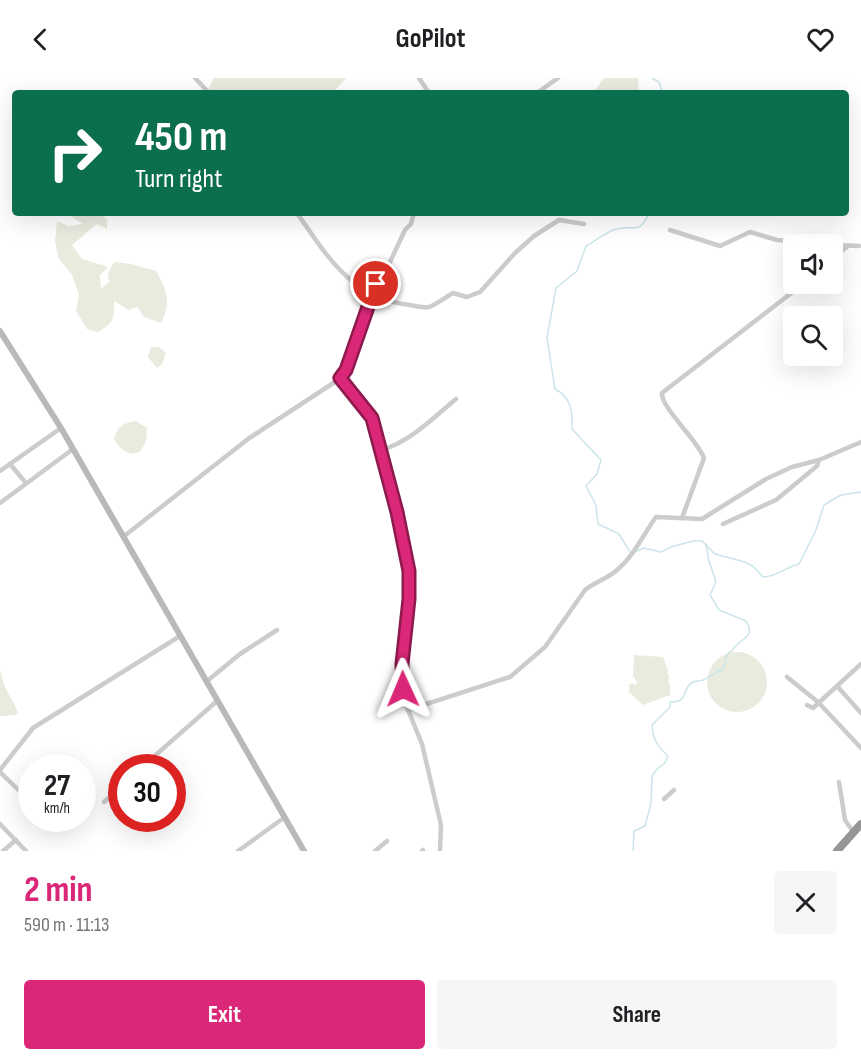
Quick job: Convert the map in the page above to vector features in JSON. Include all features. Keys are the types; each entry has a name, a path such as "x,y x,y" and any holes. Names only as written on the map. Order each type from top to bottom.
{"highway":[{"path":"837,851 861,824"}],"street":[{"path":"195,78 206,90"},
{"path":"541,90 558,78"},
{"path":"299,216 330,262 350,279 372,294 397,304 428,307 453,293 467,297 480,292 515,253 559,220 584,224"},
{"path":"123,537 248,439 340,378 346,370 376,284 411,224 413,216"},
{"path":"670,230 720,246 750,232 783,240"},
{"path":"843,246 860,246"},
{"path":"843,250 848,246"},
{"path":"682,518 704,458 663,400 662,393 789,294"},
{"path":"0,331 61,428 304,851"},
{"path":"340,378 372,418 397,512 409,571 409,599 402,664 404,700 422,744 441,825 440,851"},
{"path":"381,450 409,437 456,399"},
{"path":"0,471 61,428"},
{"path":"408,710 510,677 545,647 585,590 611,574 632,553 656,517 702,519 766,478 792,467 819,460 861,442"},
{"path":"0,503 73,449"},
{"path":"723,524 776,500 817,466 819,460"},
{"path":"10,464 26,483"},
{"path":"206,682 240,654 277,630"},
{"path":"18,789 0,771 33,728 180,636"},
{"path":"807,705 813,708 861,664"},
{"path":"855,669 861,676"},
{"path":"787,677 818,702 861,748"},
{"path":"837,686 861,713"},
{"path":"157,754 217,701"},
{"path":"839,782 845,820 854,833"},
{"path":"664,799 674,790"},
{"path":"104,802 108,798"},
{"path":"238,851 285,817"},
{"path":"0,824 26,851"},
{"path":"3,851 16,840"},
{"path":"377,850 387,841"}],"shaded area":[{"path":"214,78 346,78 336,90 208,90"},
{"path":"604,78 638,78 639,90 595,90"},
{"path":"71,216 103,216 107,220 107,229 97,224 72,245 82,259 108,267 100,275 101,289 109,282 108,273 114,262 156,271 167,296 161,323 144,317 137,307 129,310 114,301 111,322 98,332 87,329 76,311 79,294 72,275 59,259 55,242 57,221 68,226 83,224"},
{"path":"151,347 159,347 166,353 162,364 157,368 148,357"},
{"path":"136,421 147,428 146,441 140,452 130,454 119,447 114,439 122,426"},
{"path":"731,652 743,652 754,657 762,665 767,682 765,694 754,707 743,712 731,712 720,707 712,699 707,688 707,676 712,665 720,657"},
{"path":"634,655 663,657 668,670 670,695 643,705 629,692 629,685 632,683 636,685 637,682 633,676"},
{"path":"0,670 4,685 18,712 16,715 0,716"}],"waterway":[{"path":"652,78 659,82 662,90"},
{"path":"630,552 619,534 598,524 596,505 586,486 597,474 601,460 572,429 568,401 555,389 547,338 556,288 577,271 586,246 613,230 639,227 647,216"},
{"path":"637,551 644,548 661,552 693,541 702,541 715,554 745,562 754,567 763,577 772,575 799,564 816,530 824,505 841,495 861,492"},
{"path":"633,851 634,831 645,826 651,803 652,776 664,764 668,756 656,742 652,725 670,707 670,702 683,698 689,685 706,679 724,668 728,654 748,635 749,631 746,621 719,610 710,595 716,582 706,544"}],"route":[{"path":"376,284 346,370 340,378 372,418 397,512 409,571 409,599 402,664 403,689"}]}
